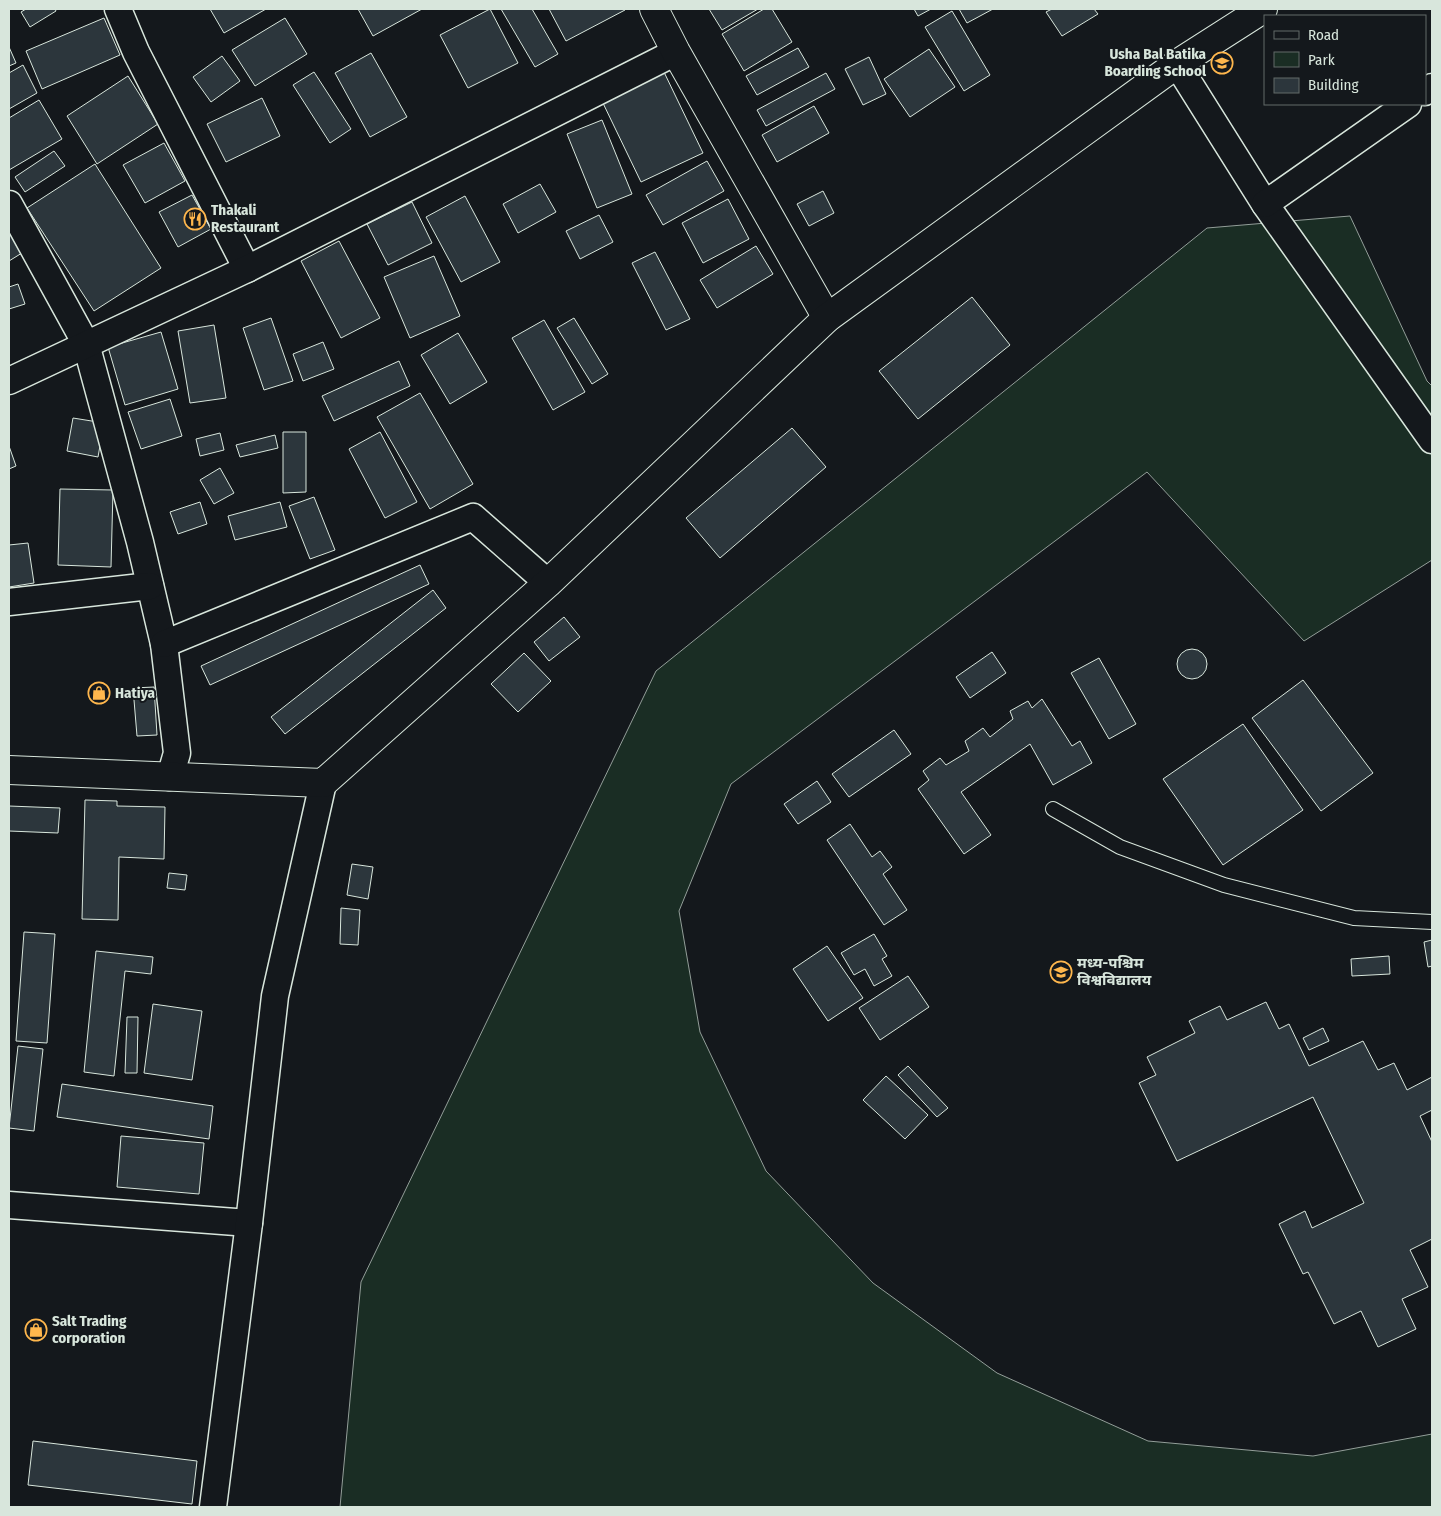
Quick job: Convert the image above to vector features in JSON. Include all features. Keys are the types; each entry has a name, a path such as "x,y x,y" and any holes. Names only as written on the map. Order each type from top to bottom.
{"street":[{"path":"118,9 136,52 247,269"},
{"path":"654,9 676,52 827,318"},
{"path":"212,1507 249,1223 275,996 322,783 548,583 827,318 1177,64 1264,9"},
{"path":"9,381 247,269 676,52"},
{"path":"1177,64 1265,204 1432,440"},
{"path":"1265,204 1407,105"},
{"path":"9,204 86,344 140,542 164,644 177,754 170,777"},
{"path":"164,644 473,517 548,583"},
{"path":"9,602 150,586"},
{"path":"9,770 322,783"},
{"path":"9,1205 249,1223"}],"lane":[{"path":"1053,809 1120,847 1224,885 1354,918 1432,922"}],"green space":[{"path":"1350,216 1427,381 1432,386 1432,560 1304,641 1147,472 731,784 679,911 700,1032 766,1171 873,1283 997,1373 1148,1441 1313,1456 1432,1434 1432,1507 340,1507 361,1282 656,671 1207,228"}],"building":[{"path":"26,9 55,9 56,11 30,27 21,12"},
{"path":"210,9 266,9 224,33"},
{"path":"358,9 422,9 373,36"},
{"path":"490,9 518,63 468,88 440,35"},
{"path":"501,9 532,9 558,54 535,67"},
{"path":"549,9 624,9 625,10 566,41"},
{"path":"709,9 758,9 722,30"},
{"path":"764,9 772,9 792,42 744,71 722,34"},
{"path":"914,9 931,9 918,16"},
{"path":"959,9 993,9 967,23"},
{"path":"1052,9 1094,9 1098,14 1062,36 1046,12"},
{"path":"952,11 990,75 964,91 925,27"},
{"path":"104,18 120,55 42,89 26,51"},
{"path":"285,18 307,54 255,86 232,50"},
{"path":"9,47 16,63 9,66"},
{"path":"798,48 809,67 757,95 746,76"},
{"path":"929,49 955,87 910,117 884,79"},
{"path":"371,53 407,117 370,137 335,73"},
{"path":"222,56 240,81 211,102 193,77"},
{"path":"869,57 886,94 863,105 845,69"},
{"path":"23,65 37,93 9,109 9,73"},
{"path":"663,70 703,153 641,182 601,99"},
{"path":"314,72 351,129 330,143 293,85"},
{"path":"826,73 835,89 766,126 757,110"},
{"path":"128,76 158,124 97,164 67,116"},
{"path":"262,98 280,136 226,162 207,124"},
{"path":"39,100 62,139 9,170 9,118"},
{"path":"814,106 829,133 777,162 762,135"},
{"path":"602,120 632,194 597,208 567,134"},
{"path":"164,143 185,181 145,203 123,165"},
{"path":"54,151 65,166 25,192 15,177"},
{"path":"707,161 724,191 663,225 646,195"},
{"path":"95,164 161,268 94,311 27,208"},
{"path":"540,184 556,212 518,233 503,204"},
{"path":"823,191 834,213 809,226 797,204"},
{"path":"192,195 211,229 178,247 159,212"},
{"path":"465,196 500,262 461,282 426,217"},
{"path":"728,199 749,239 703,263 682,223"},
{"path":"412,202 432,243 388,265 367,224"},
{"path":"599,215 613,242 580,259 566,231"},
{"path":"9,220 30,248 9,261"},
{"path":"339,241 380,318 341,338 301,261"},
{"path":"756,246 773,274 717,308 700,280"},
{"path":"655,252 690,319 666,330 632,263"},
{"path":"434,256 460,316 410,338 384,277"},
{"path":"18,284 25,304 9,309 9,287"},
{"path":"972,297 1010,345 918,419 879,371"},
{"path":"271,318 293,381 264,390 243,328"},
{"path":"574,318 608,374 592,384 557,328"},
{"path":"544,320 585,392 553,410 512,338"},
{"path":"214,325 226,398 190,403 178,331"},
{"path":"161,332 178,389 125,405 108,347"},
{"path":"458,333 487,382 450,404 421,355"},
{"path":"323,342 334,369 303,381 293,354"},
{"path":"399,361 410,386 334,421 322,396"},
{"path":"420,393 473,484 430,509 377,417"},
{"path":"170,399 182,436 141,449 128,412"},
{"path":"73,418 104,423 98,457 67,451"},
{"path":"792,428 826,467 720,558 686,518"},
{"path":"283,432 306,432 306,492 283,493"},
{"path":"380,432 417,502 385,518 349,449"},
{"path":"220,433 224,450 200,456 196,439"},
{"path":"275,435 278,448 240,457 236,445"},
{"path":"9,446 16,466 9,469"},
{"path":"220,468 234,493 214,504 200,480"},
{"path":"60,489 113,490 111,567 58,565"},
{"path":"314,497 335,550 310,559 289,506"},
{"path":"200,502 207,524 178,534 170,512"},
{"path":"280,502 287,527 235,540 228,516"},
{"path":"28,543 34,583 9,587 9,545"},
{"path":"420,565 429,584 210,685 201,666"},
{"path":"433,590 446,608 285,734 271,717"},
{"path":"564,617 580,637 549,661 534,642"},
{"path":"1192,649 1203,653 1207,664 1203,675 1192,679 1181,675 1177,664 1181,653"},
{"path":"992,652 1006,673 970,698 956,677"},
{"path":"524,653 551,681 518,712 491,684"},
{"path":"1099,658 1136,724 1109,739 1071,673"},
{"path":"1303,680 1373,773 1321,811 1252,718"},
{"path":"154,687 157,735 137,736 133,688"},
{"path":"1042,699 1072,746 1080,741 1092,763 1053,785 1030,744 961,792 991,835 964,854 918,789 929,780 923,771 940,758 946,765 969,751 965,741 983,728 990,737 1013,719 1010,711 1028,701 1032,708"},
{"path":"1243,724 1303,810 1223,865 1163,779"},
{"path":"894,730 911,754 849,797 832,774"},
{"path":"817,781 831,802 798,824 784,804"},
{"path":"85,800 117,801 117,806 165,807 164,859 119,857 118,920 82,919"},
{"path":"9,806 60,808 58,833 9,831"},
{"path":"850,824 872,857 880,851 892,867 883,874 907,910 884,925 827,840"},
{"path":"352,864 373,867 368,899 347,895"},
{"path":"169,873 187,875 185,890 167,888"},
{"path":"341,908 360,910 358,945 340,944"},
{"path":"24,932 55,934 47,1043 16,1041"},
{"path":"874,934 887,956 882,959 892,976 874,986 865,969 854,975 841,953"},
{"path":"1432,940 1432,966 1428,967 1424,942"},
{"path":"827,946 863,998 828,1021 793,969"},
{"path":"96,951 153,957 151,974 125,971 114,1076 84,1072"},
{"path":"1389,956 1390,974 1352,976 1351,959"},
{"path":"908,976 929,1007 880,1040 859,1008"},
{"path":"1266,1002 1279,1029 1289,1024 1309,1066 1363,1041 1378,1070 1394,1063 1407,1090 1432,1077 1432,1110 1420,1116 1432,1142 1432,1239 1410,1250 1428,1287 1402,1299 1416,1329 1378,1347 1361,1311 1334,1324 1308,1272 1303,1274 1279,1224 1305,1211 1312,1228 1364,1203 1313,1097 1177,1161 1139,1083 1156,1075 1147,1057 1195,1033 1189,1021 1220,1006 1227,1020"},
{"path":"153,1004 202,1011 192,1080 144,1073"},
{"path":"127,1017 138,1017 137,1073 125,1073"},
{"path":"1323,1028 1329,1041 1309,1050 1303,1038"},
{"path":"18,1046 43,1049 34,1131 9,1128"},
{"path":"908,1066 948,1108 937,1117 898,1075"},
{"path":"886,1076 928,1115 905,1139 863,1100"},
{"path":"62,1084 213,1106 209,1139 57,1117"},
{"path":"121,1136 204,1143 199,1194 117,1187"},
{"path":"33,1441 197,1461 192,1504 28,1485"}],"place":[{"name":"Usha Bal Batika Boarding School","path":"1222,63"},
{"name":"Thakali Restaurant","path":"195,219"},
{"name":"Hatiya","path":"99,693"},
{"name":"मध्य-पश्चिम विश्वविद्यालय","path":"1061,972"},
{"name":"Salt Trading corporation","path":"36,1330"}]}
